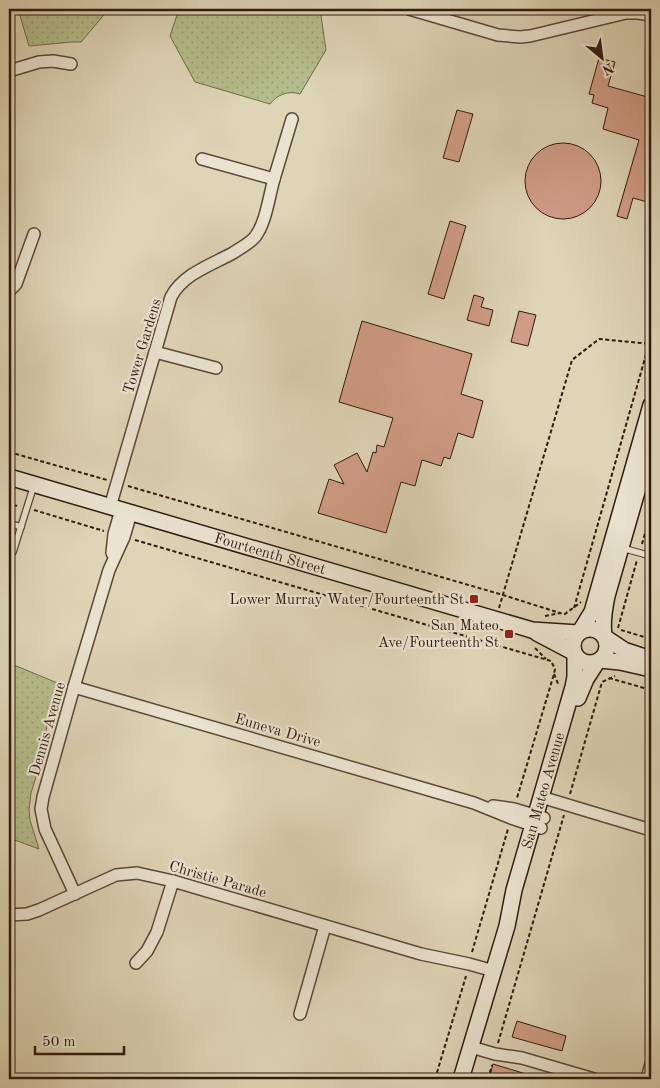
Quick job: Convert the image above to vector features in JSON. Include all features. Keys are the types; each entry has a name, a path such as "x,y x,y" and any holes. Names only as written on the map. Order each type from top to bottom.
{"street":[{"path":"413,9 498,35 520,38 601,13 638,12 651,15"},
{"path":"9,71 39,62 71,64"},
{"name":"Tower Gardens","path":"121,510 117,483 175,291 186,279 248,244 260,230 292,120"},
{"path":"202,159 274,179"},
{"path":"9,291 19,278 34,234"},
{"path":"156,352 216,368"},
{"path":"643,468 651,405"},
{"path":"651,443 592,612 573,642 574,654 582,662 620,662 651,669"},
{"name":"Fourteenth Street","path":"9,477 532,630 574,654"},
{"name":"Dennis Avenue","path":"75,894 49,840 41,810 74,687 119,535 121,510"},
{"path":"598,661 606,653 607,648 602,625 616,546"},
{"path":"580,631 586,628 596,630 624,650 651,659"},
{"name":"Fourteenth Street","path":"532,630 580,631"},
{"name":"San Mateo Avenue","path":"462,1079 507,926 520,900 573,687 575,677 574,654"},
{"name":"San Mateo Avenue","path":"545,798 581,690 598,661"},
{"name":"Euneva Drive","path":"74,687 538,822"},
{"path":"545,798 651,830"},
{"name":"Christie Parade","path":"9,915 26,914 40,910 116,875 146,874 492,975"},
{"path":"136,962 147,951 157,932 173,881"},
{"path":"300,1014 325,926"},
{"path":"472,1043 594,1079"},
{"path":"647,1079 651,1064"}],"lane":[{"path":"13,552 34,485"},
{"path":"9,524 21,527"},
{"path":"616,546 651,556"}],"path":[{"path":"9,452 565,614 574,608 651,337"},
{"path":"495,619 572,360 599,339 650,343"},
{"path":"9,503 552,661 555,669 554,674 436,1079"},
{"path":"651,512 618,629 651,639"},
{"path":"488,1079 602,682 615,676"},
{"path":"609,678 651,690"}],"green space":[{"path":"18,9 109,9 81,42 29,46"},
{"path":"179,9 320,9 326,50 300,94 283,94 270,104 195,82 170,36"},
{"path":"9,663 60,684 47,726 40,764 31,793 30,820 39,849 9,838"}],"building":[{"path":"599,58 615,62 608,86 651,98 651,127 647,141 651,141 651,203 633,198 627,219 617,216 639,140 603,129 608,108 592,103 594,95 589,94"},
{"path":"457,110 473,114 459,162 443,158"},
{"path":"556,143 570,143 584,149 595,160 601,174 598,196 590,208 570,219 556,219 542,213 531,202 525,188 525,174 531,160 542,149"},
{"path":"450,221 466,226 444,299 428,294"},
{"path":"474,295 484,298 481,307 493,310 489,326 467,320"},
{"path":"519,311 536,315 528,346 511,342"},
{"path":"362,321 472,354 461,394 483,401 473,438 458,433 450,459 444,457 441,466 422,460 415,486 401,482 386,533 318,513 329,479 344,484 334,465 357,453 367,472 373,452 376,453 377,445 384,447 393,418 339,402"},
{"path":"517,1021 566,1036 562,1051 512,1037"},
{"path":"493,1064 536,1077 536,1079 489,1079"}],"place":[{"name":"Lower Murray Water/Fourteenth St","path":"474,599"},
{"name":"San Mateo Ave/Fourteenth St","path":"509,634"}]}
